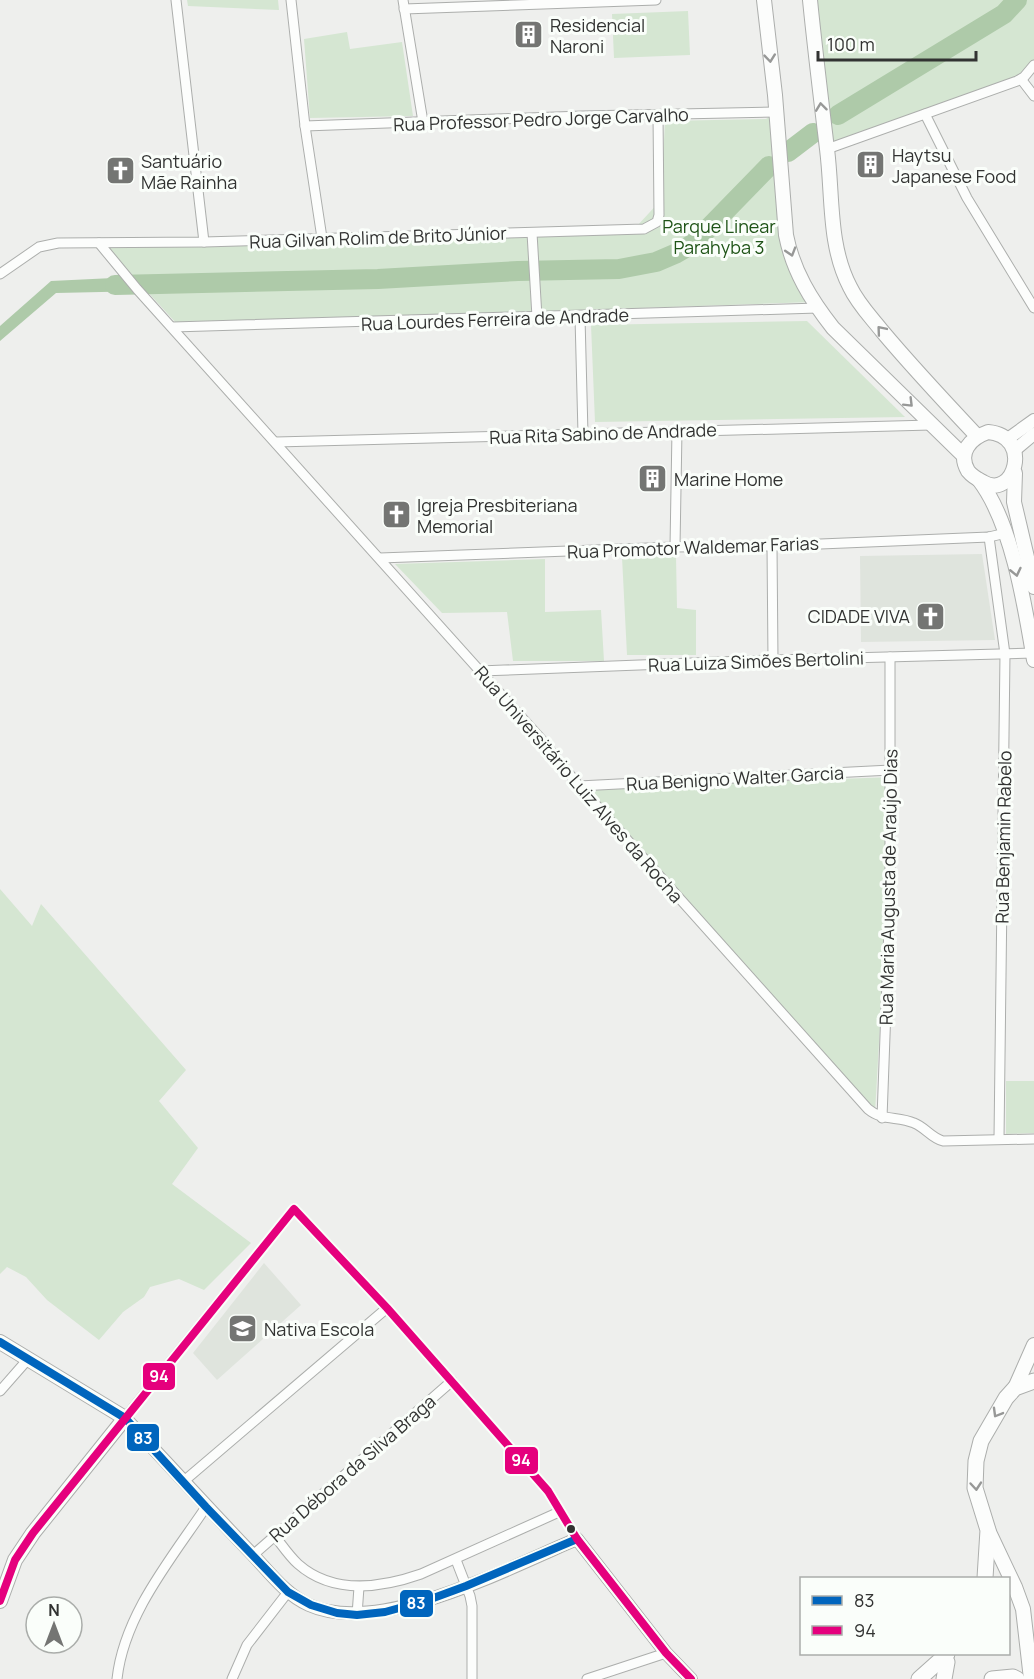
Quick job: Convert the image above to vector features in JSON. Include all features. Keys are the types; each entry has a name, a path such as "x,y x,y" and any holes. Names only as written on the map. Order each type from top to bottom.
{"main road":[{"path":"764,0 788,246 802,283 833,328 964,456 969,472 987,485 1000,484 1015,473"},
{"path":"810,0 835,243 841,266 851,290 865,310 921,377 977,436"},
{"path":"964,456 968,444 977,436 988,432 999,433 1013,443 1019,456 1015,473 1014,502 1030,552 1034,587"},
{"path":"979,480 993,500 1006,533 1033,657"},
{"path":"0,1342 125,1418 33,1533 15,1560 0,1601"},
{"path":"1010,1577 988,1530 975,1488 976,1461 981,1440 1006,1398 1015,1388 1034,1345"},
{"path":"1015,1388 1034,1381"},
{"path":"985,1577 988,1530"},
{"path":"1010,1577 1020,1599 1031,1679"},
{"path":"919,1679 945,1655 947,1662 944,1679"},
{"path":"992,1679 1017,1679"}],"street":[{"path":"176,0 204,242"},
{"path":"291,0 305,126 322,238"},
{"path":"423,122 404,5 656,0"},
{"path":"827,149 1021,79 1034,65"},
{"path":"1021,79 1034,96"},
{"name":"Rua Professor Pedro Jorge Carvalho","path":"305,126 776,112"},
{"path":"925,114 967,198 1034,308"},
{"name":"Rua Gilvan Rolim de Brito Júnior","path":"0,274 31,252 47,244 204,242 644,229 657,222 658,115"},
{"path":"532,233 537,317"},
{"name":"Rua Universitário Luiz Alves da Rocha","path":"99,243 137,289 380,558 541,739 579,786 868,1109 882,1118"},
{"name":"Rua Lourdes Ferreira de Andrade","path":"173,327 580,317 818,308"},
{"path":"580,317 583,434"},
{"path":"1013,443 1034,420"},
{"name":"Rua Rita Sabino de Andrade","path":"276,442 931,425"},
{"path":"675,547 677,430"},
{"path":"1013,443 1034,434"},
{"name":"Rua Promotor Waldemar Farias","path":"380,558 675,547 772,546 989,537 1006,533"},
{"name":"Rua Benjamin Rabelo","path":"989,537 1005,654 999,1138"},
{"path":"772,546 773,660"},
{"name":"Rua Luiza Simões Bertolini","path":"480,671 1005,654 1033,657"},
{"name":"Rua Maria Augusta de Araújo Dias","path":"882,1118 890,899 890,657"},
{"name":"Rua Benigno Walter Garcia","path":"579,786 891,770"},
{"path":"882,1118 920,1125 935,1139 943,1141 1034,1139"},
{"path":"577,1539 428,1600 385,1612 337,1613 310,1605 288,1592 206,1508 125,1418 294,1209 387,1308 548,1491 577,1539 666,1653 691,1679"},
{"path":"184,1481 387,1308"},
{"path":"0,1391 29,1358"},
{"name":"Rua Débora da Silva Braga","path":"253,1555 452,1381"},
{"path":"117,1679 118,1663 134,1621 153,1587 206,1508"},
{"path":"274,1535 299,1565 315,1575 332,1582 359,1587 403,1580 456,1560 559,1512"},
{"path":"456,1560 472,1606 472,1679"},
{"path":"357,1614 359,1587"},
{"path":"232,1679 247,1645 288,1592"},
{"path":"587,1679 666,1653"}],"shaded area":[{"path":"134,277 147,291 56,293 0,341 0,326 51,281"},
{"name":"CIDADE VIVA","path":"982,554 995,640 861,642 860,556"},
{"name":"Nativa Escola","path":"264,1263 301,1305 217,1380 193,1353"}],"green space":[{"path":"187,0 278,0 279,10 188,6"},
{"path":"810,0 1034,0 1034,64 1023,77 827,146"},
{"path":"688,11 690,55 614,58 612,14"},
{"path":"347,32 350,49 402,42 413,116 310,118 304,39"},
{"name":"Parque Linear Parahyba 3","path":"776,111 788,246 813,302 177,324 102,242 637,226 661,200 665,121 766,119"},
{"path":"807,321 905,417 595,422 591,325"},
{"path":"676,556 677,608 696,610 696,655 627,655 622,557"},
{"path":"545,559 545,612 601,610 604,661 513,661 507,612 442,613 395,564"},
{"path":"894,777 875,1113 584,788"},
{"path":"0,889 32,926 41,904 186,1070 159,1101 198,1148 172,1184 251,1243 204,1290 179,1279 150,1287 144,1297 123,1312 99,1340 47,1300 26,1277 7,1267 0,1274"},
{"path":"1006,1081 1034,1081 1034,1133 1006,1134"}],"waterway":[{"path":"838,115 1004,14 1017,0"},
{"path":"788,152 813,133"},
{"path":"115,285 378,279 518,271 619,269 656,262 694,243 769,166"}],"transit line":[{"name":"94","path":"0,1601 15,1560 33,1533 294,1209 387,1308 548,1491 577,1539 666,1653 691,1679"},
{"name":"83","path":"0,1342 125,1418 288,1592 311,1605 337,1613 357,1615 385,1612 466,1586 577,1539"}],"place":[{"name":"Residencial Naroni","path":"529,35"},
{"name":"Haytsu Japanese Food","path":"871,165"},
{"name":"Santuário Mãe Rainha","path":"120,171"},
{"name":"Marine Home","path":"653,479"},
{"name":"Igreja Presbiteriana Memorial","path":"396,515"},
{"name":"CIDADE VIVA","path":"931,616"},
{"name":"Nativa Escola","path":"243,1329"}]}
